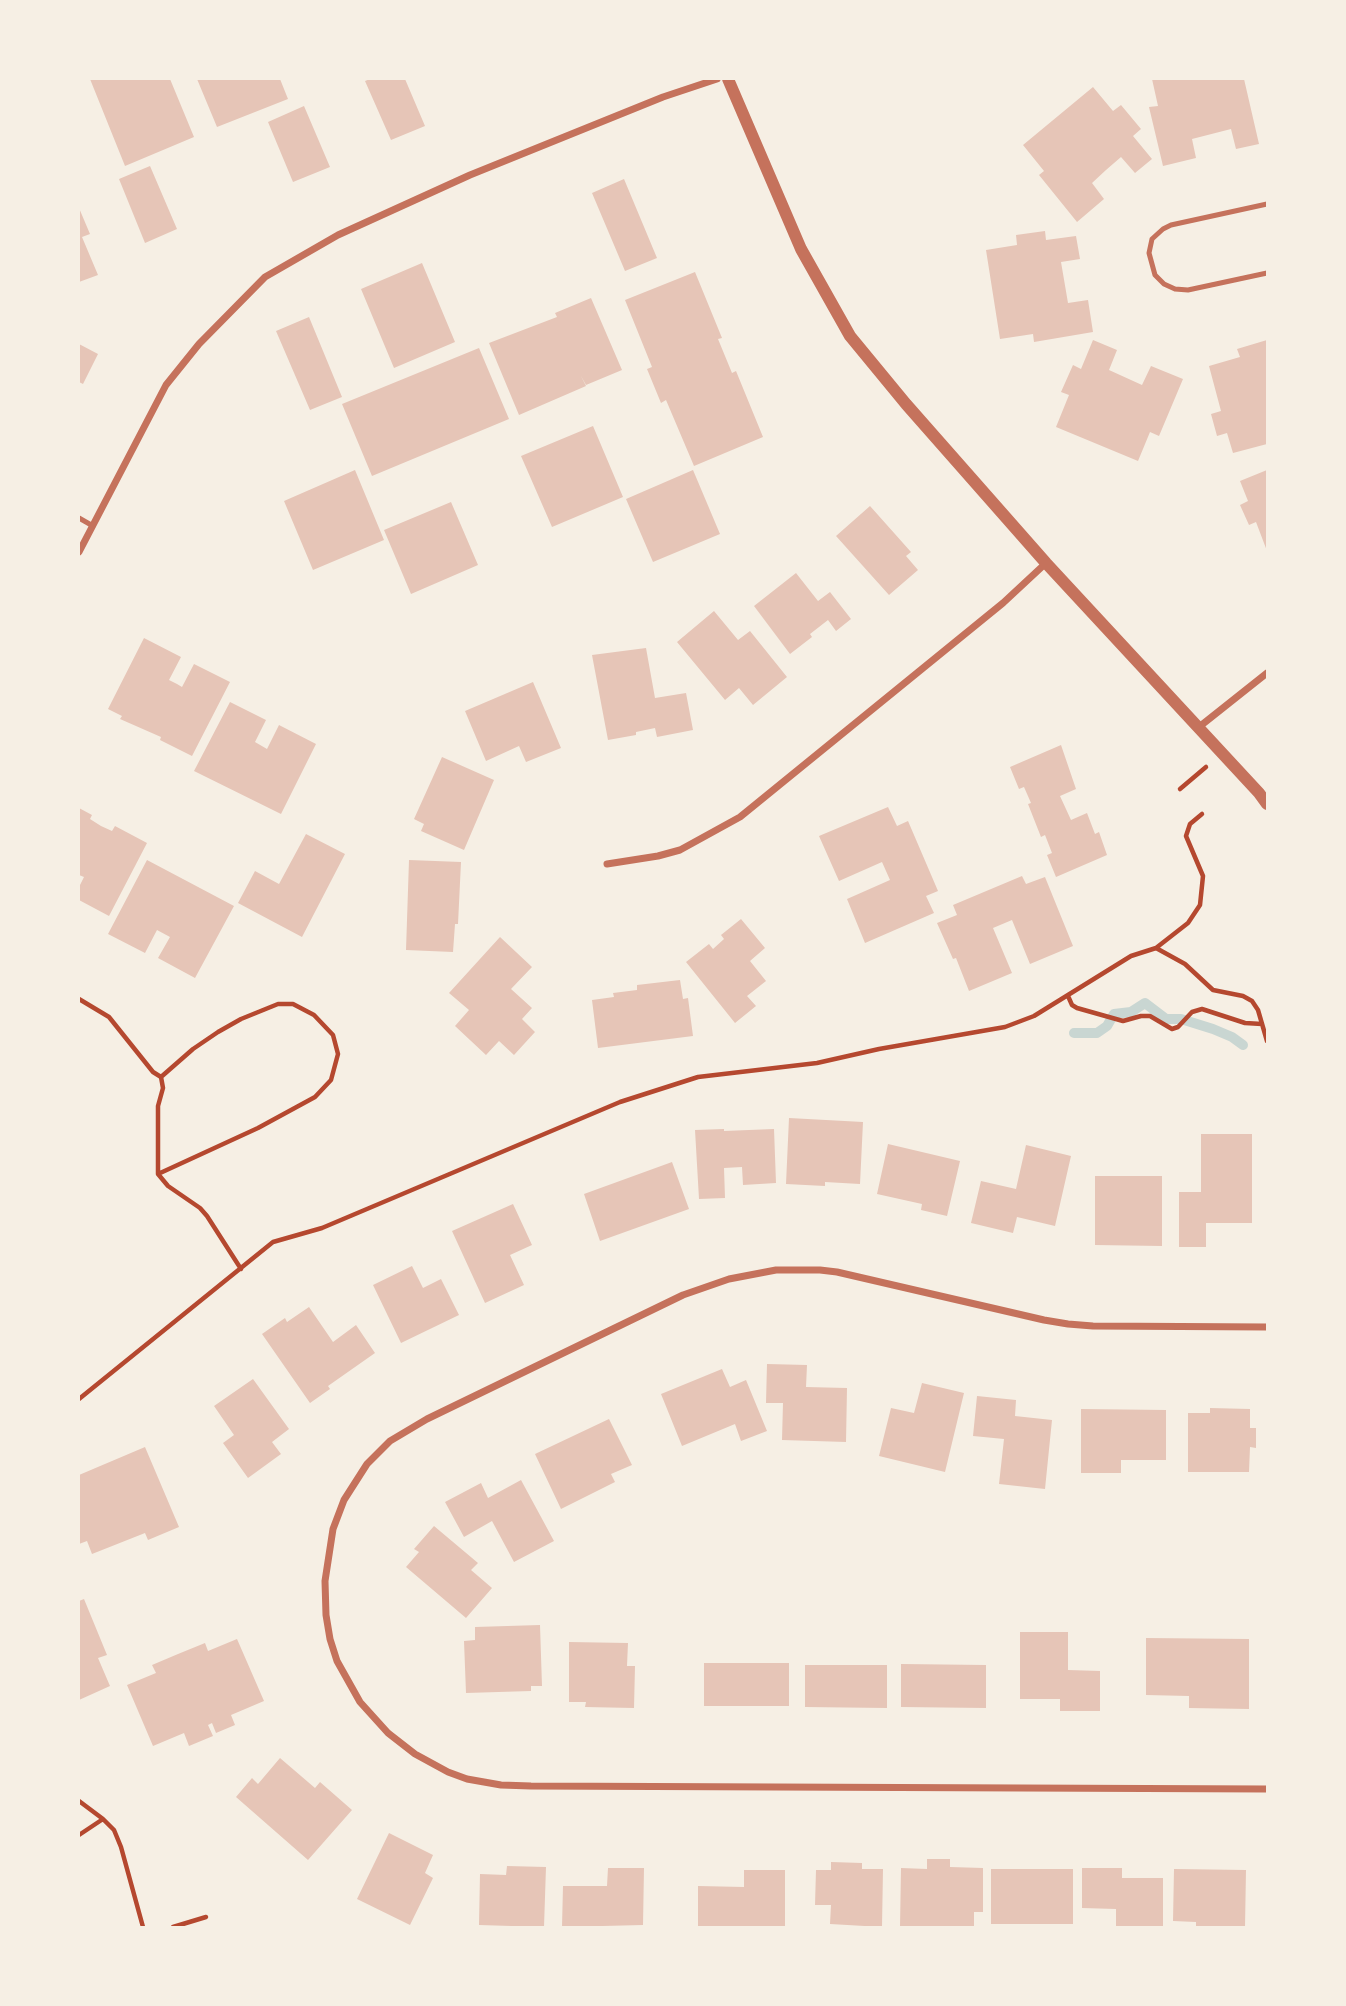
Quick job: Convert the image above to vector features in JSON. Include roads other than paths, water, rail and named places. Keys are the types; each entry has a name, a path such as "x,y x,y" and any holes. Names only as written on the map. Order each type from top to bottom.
{"street":[{"path":"79,552 166,385 199,344 265,277 338,235 470,175 663,97 717,79"},
{"path":"728,79 801,249 850,336 1046,563 1267,804"},
{"path":"607,864 680,850 740,817 1003,603 1046,563"},
{"path":"1199,727 1267,673"},
{"path":"1267,1327 1068,1324 820,1270 776,1270 717,1283 683,1295 624,1323 427,1419 390,1441 360,1474 344,1500 336,1520 326,1565 326,1615 337,1661 370,1716 415,1755 467,1779 501,1785 545,1786 1267,1789"}],"lane":[{"path":"1267,204 1171,225 1152,239 1149,253 1154,275 1175,289 1193,289 1267,273"},
{"path":"79,518 93,526"}],"waterway":[{"path":"1074,1033 1097,1033 1107,1026 1114,1014 1131,1012 1145,1003 1166,1019 1181,1019 1213,1029 1243,1045"}]}
